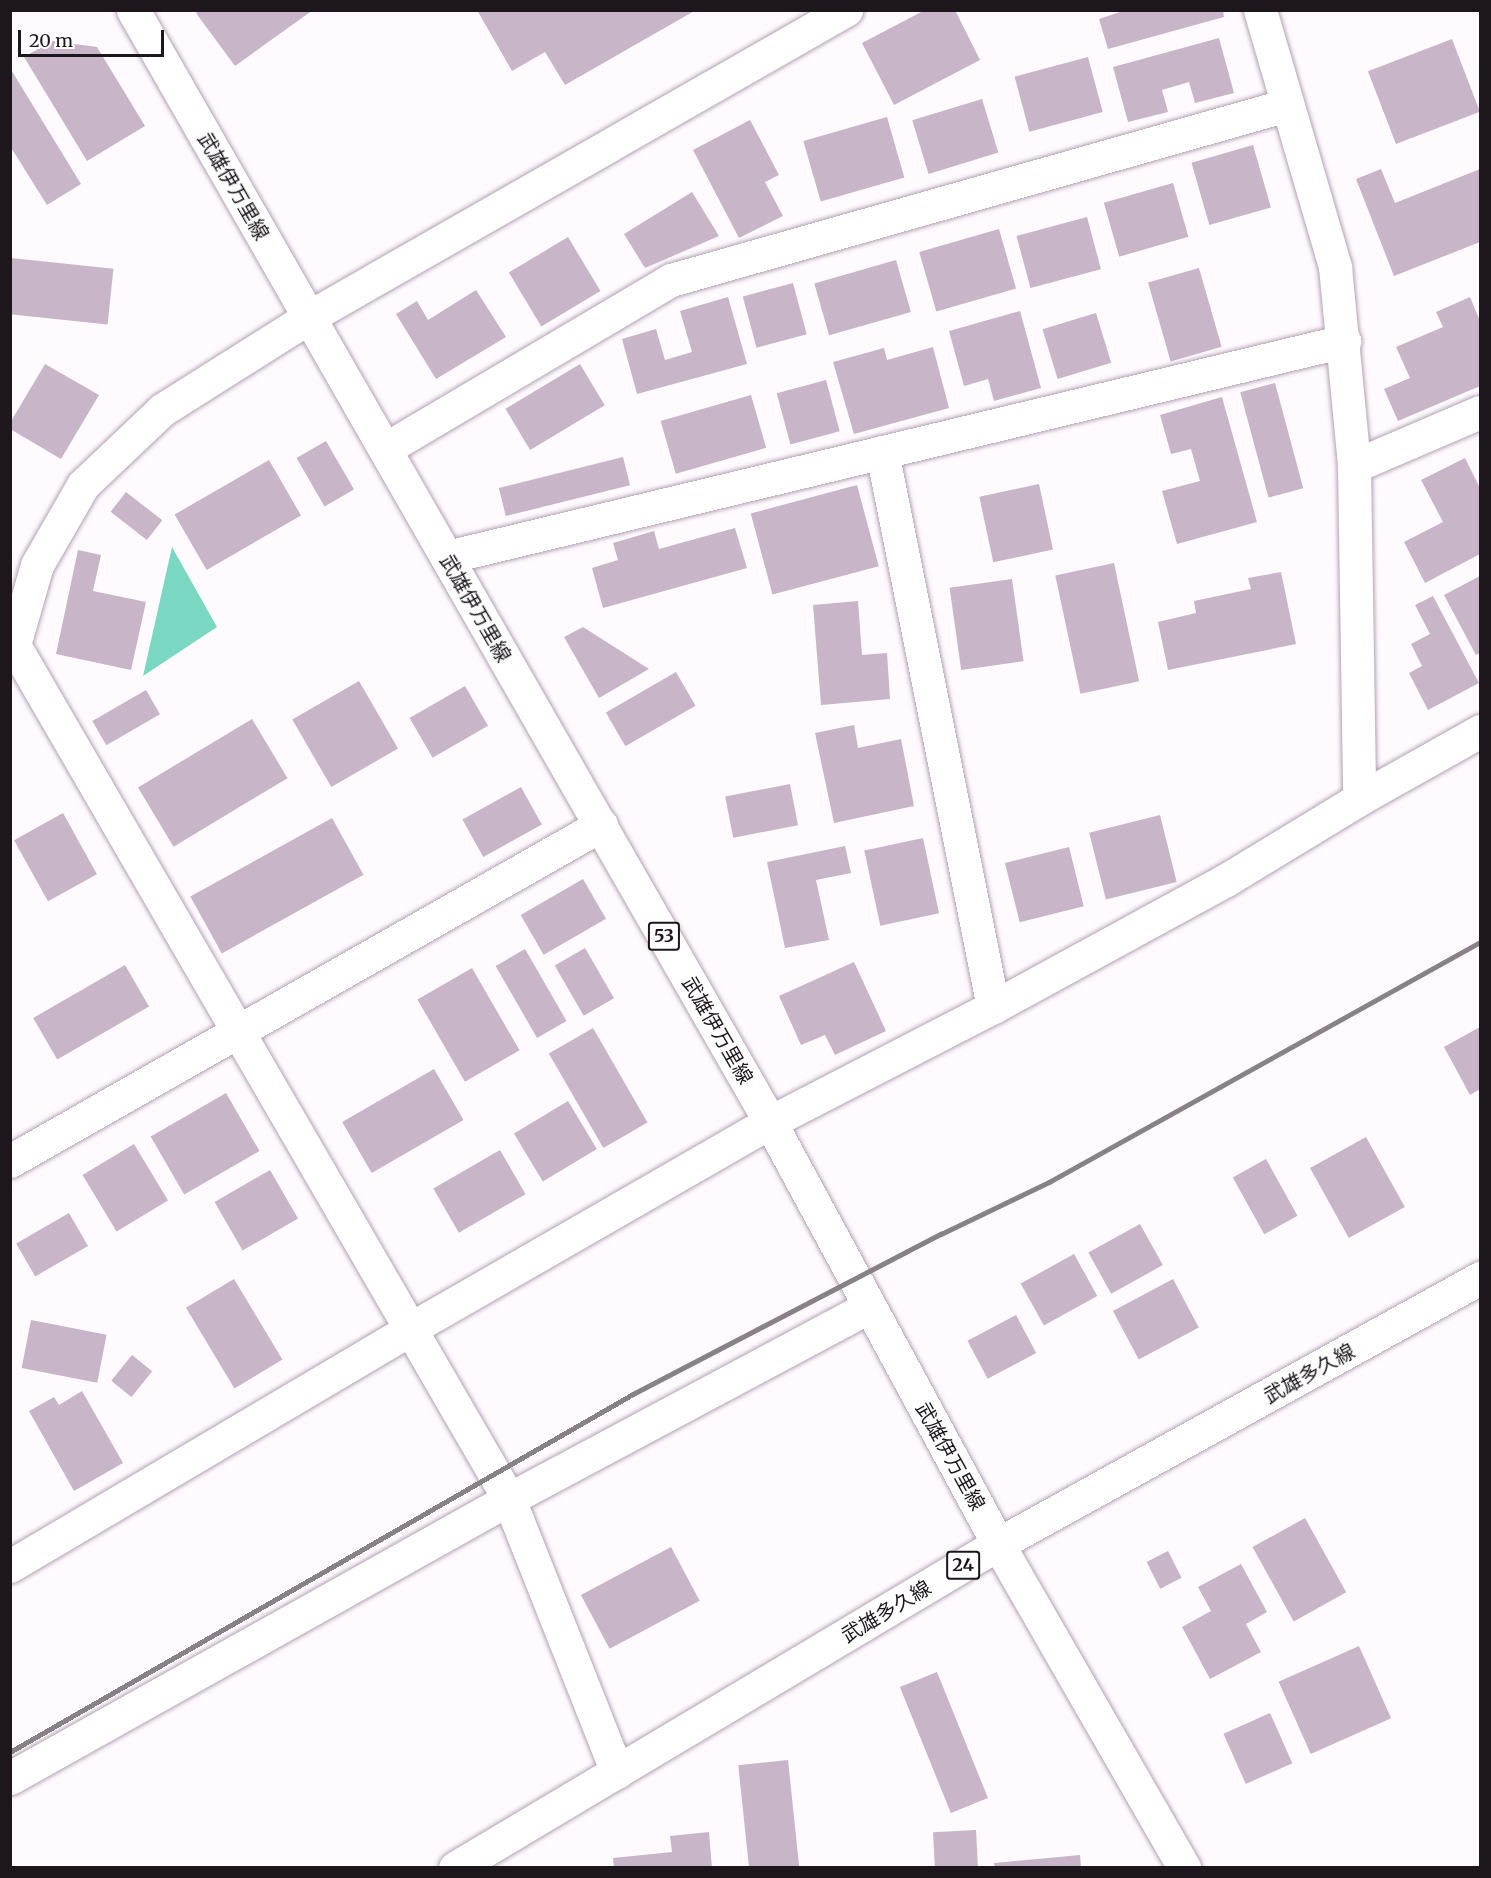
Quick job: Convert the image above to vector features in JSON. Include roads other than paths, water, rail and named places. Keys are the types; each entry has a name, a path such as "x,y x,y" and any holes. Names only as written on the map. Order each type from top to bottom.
{"street":[{"name":"武雄伊万里線","path":"133,10 770,1122 999,1544 1184,1868"},
{"path":"616,1772 508,1499 238,1032 12,655 37,565 84,485 162,410 309,317 846,10"},
{"path":"1265,12 1287,105 1335,267 1344,341 1354,466 1359,798"},
{"path":"385,449 671,280 1287,105"},
{"path":"447,557 1344,341"},
{"path":"1354,466 1480,412"},
{"path":"882,452 993,1007"},
{"path":"10,1566 410,1329 770,1122 993,1007 1226,880 1359,798 1480,731"},
{"path":"10,1161 601,825"},
{"name":"武雄多久線","path":"455,1868 999,1544 1480,1278"},
{"path":"10,1778 508,1499 869,1307"}],"railway":[{"path":"10,1752 633,1394 941,1234 1049,1182 1480,942"}]}
